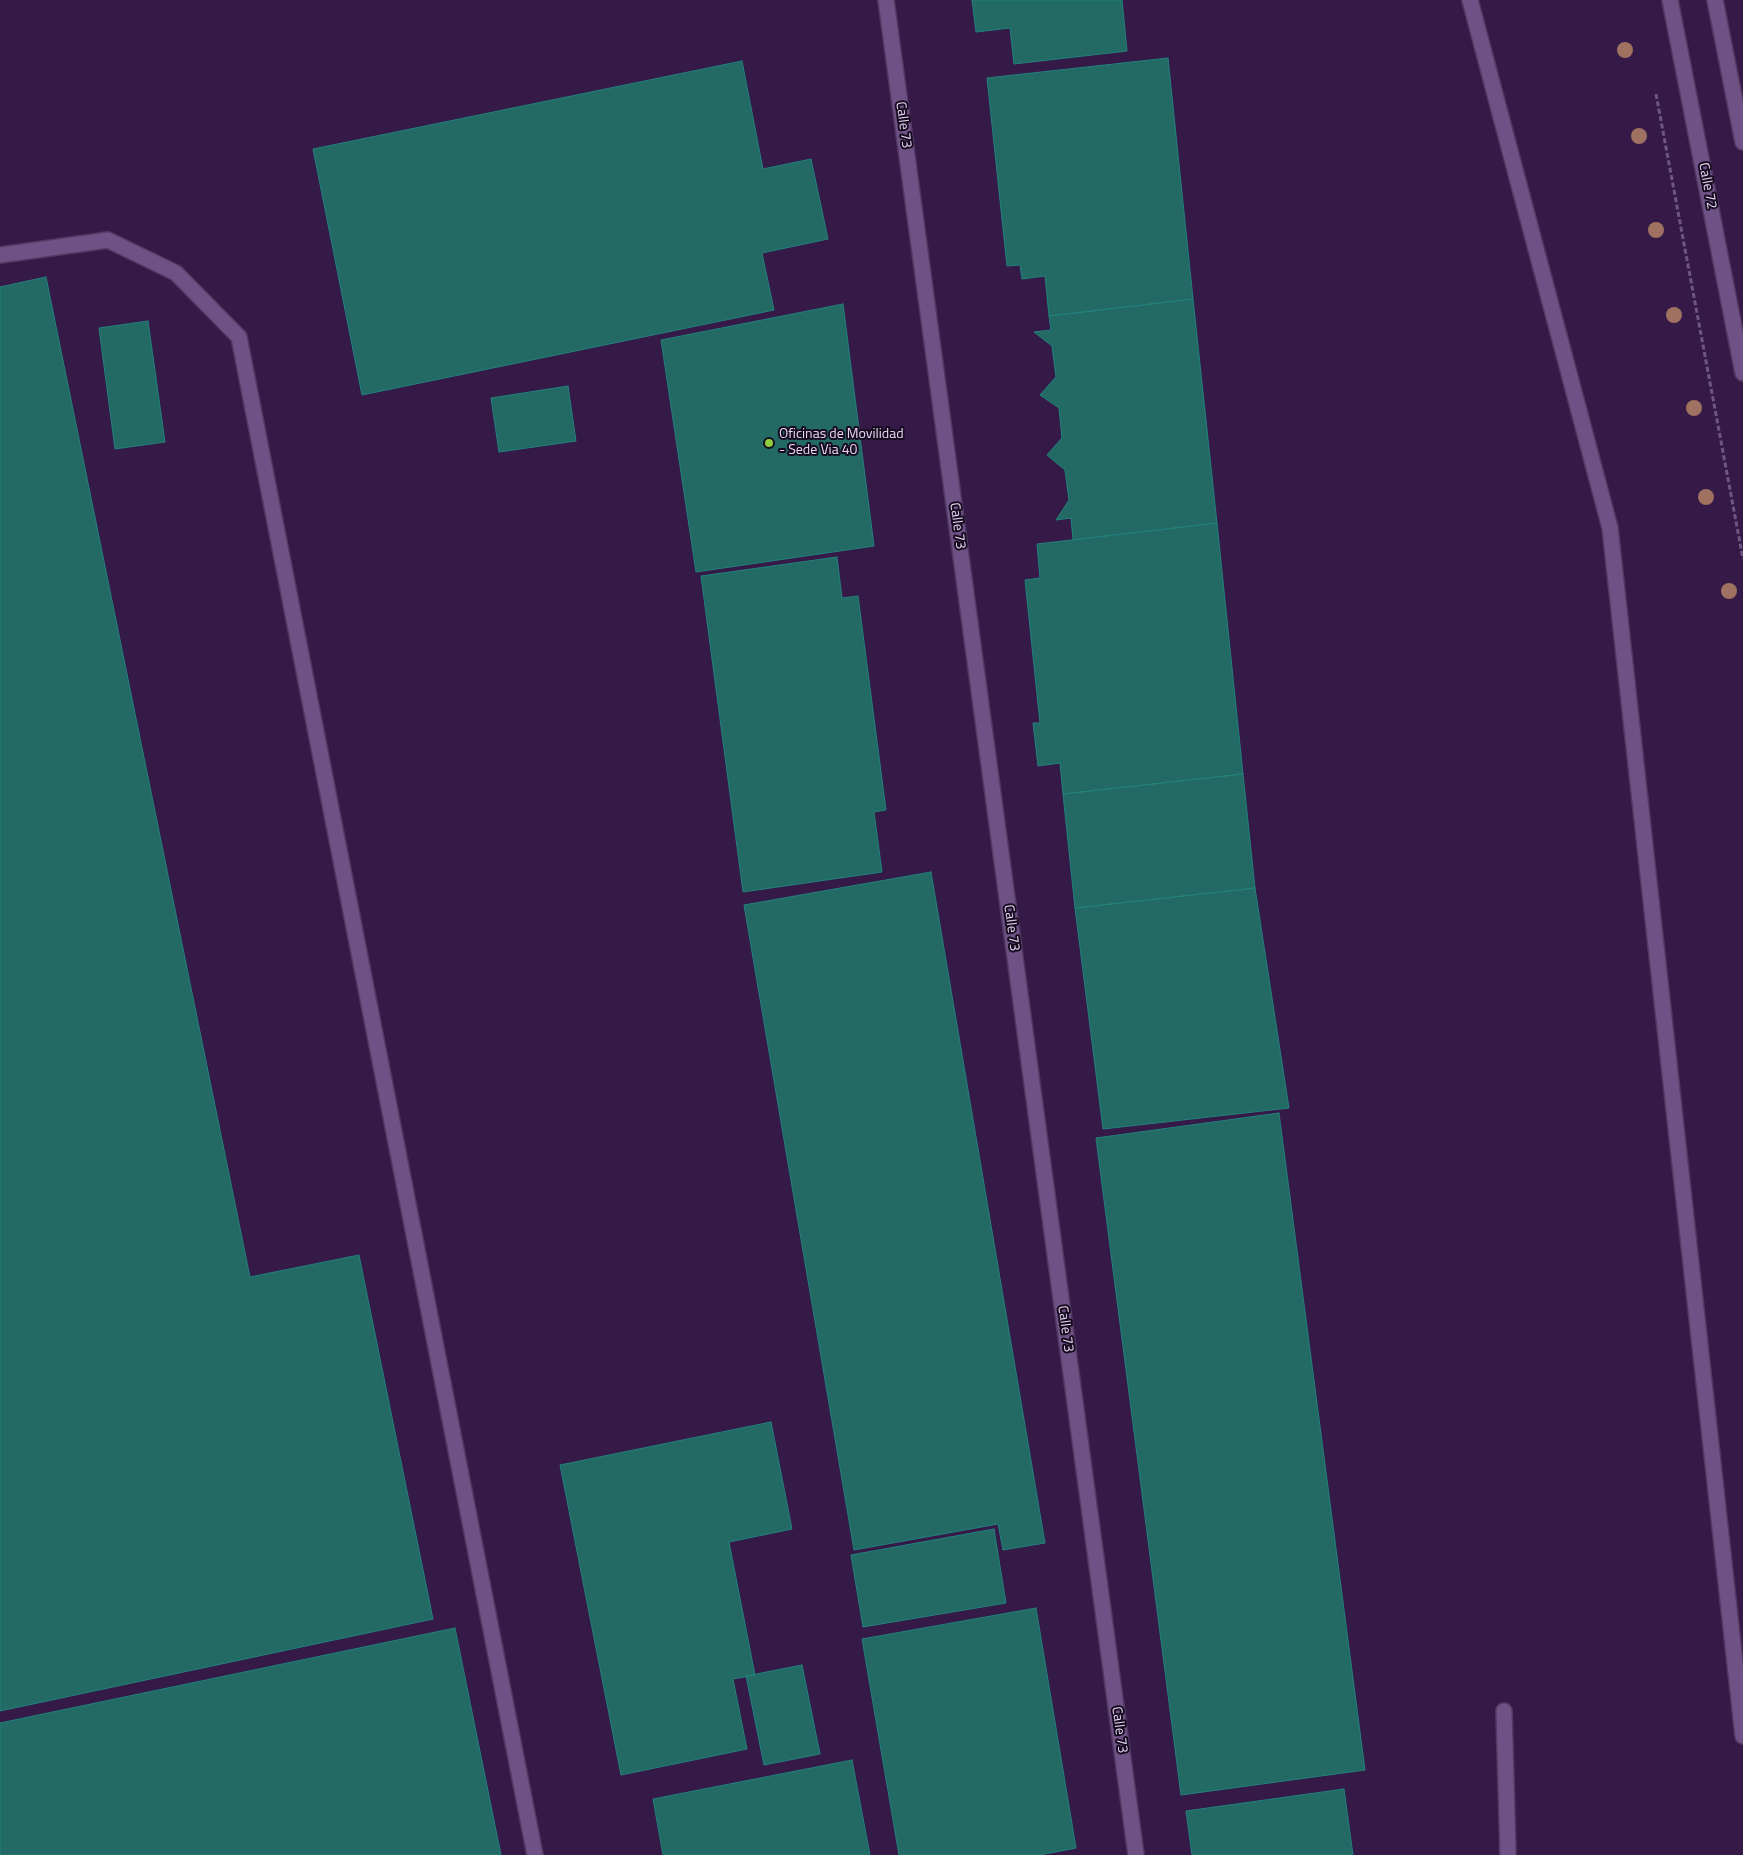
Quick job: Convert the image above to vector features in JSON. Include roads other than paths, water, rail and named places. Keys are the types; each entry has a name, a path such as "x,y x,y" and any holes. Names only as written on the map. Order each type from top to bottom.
{"street":[{"name":"Calle 73","path":"886,0 1136,1855"},
{"path":"1470,0 1610,528 1743,1736"},
{"name":"Calle 72","path":"1670,0 1743,373"},
{"path":"1715,0 1743,142"},
{"path":"0,255 108,240 176,273 239,337 536,1855"},
{"path":"1504,1711 1508,1855"}],"place":[{"name":"Oficinas de Movilidad - Sede Via 40","path":"769,443"}]}
